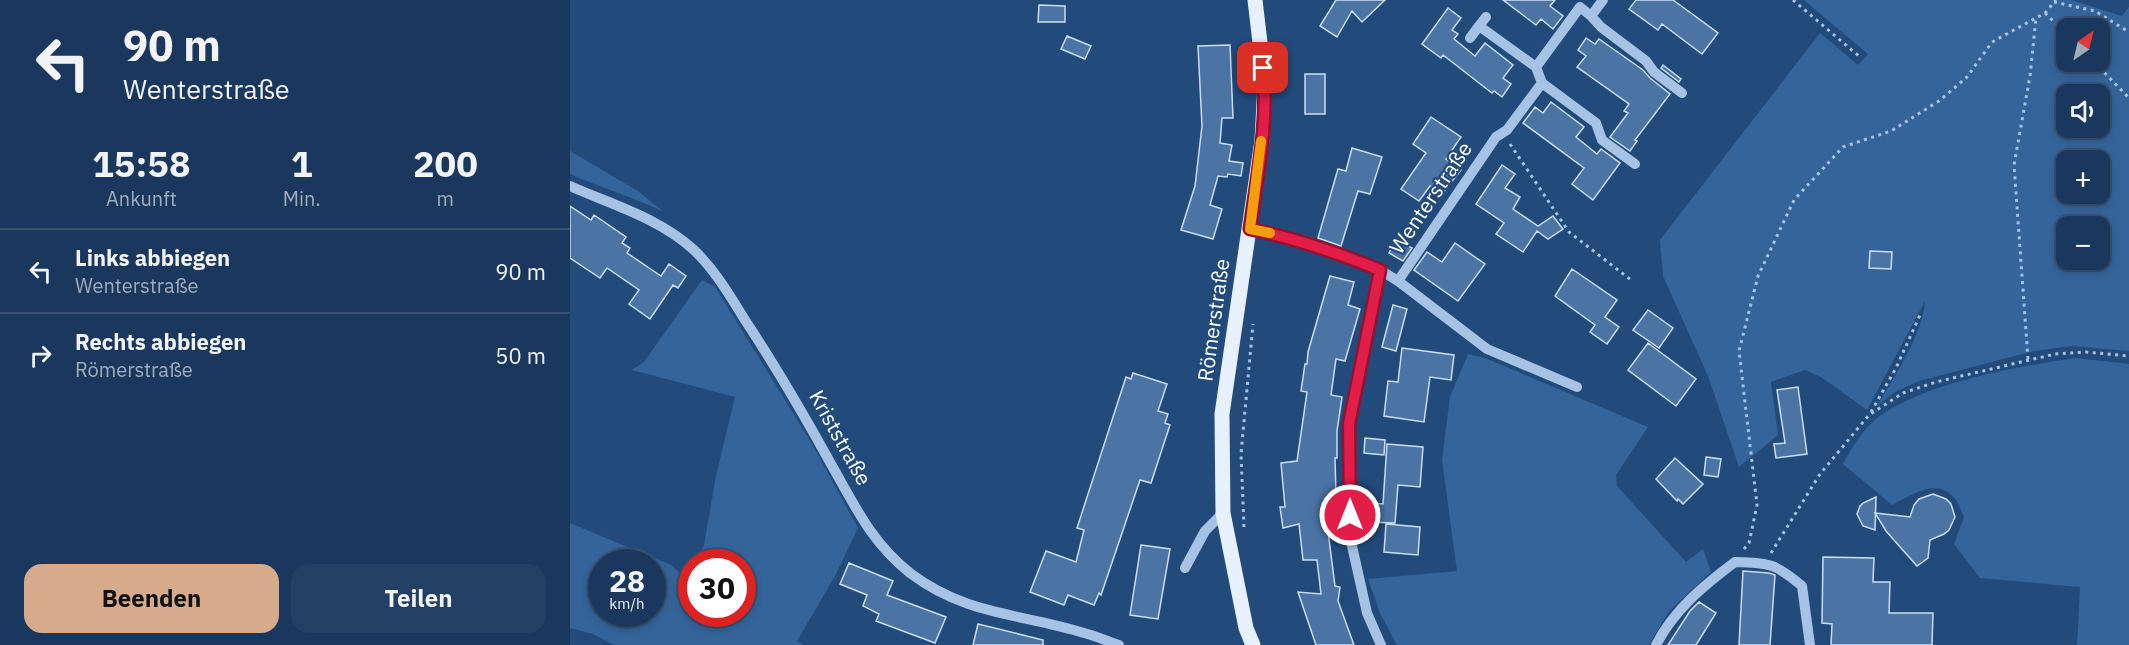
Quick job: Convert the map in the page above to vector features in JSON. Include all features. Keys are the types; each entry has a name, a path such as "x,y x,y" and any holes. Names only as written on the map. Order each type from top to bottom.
{"main road":[{"name":"Römerstraße","path":"1253,645 1246,628 1223,513 1222,414 1262,140 1265,85 1256,0"}],"street":[{"path":"1591,16 1603,0"},
{"path":"1536,67 1575,3 1601,27 1646,61 1654,72 1682,93"},
{"path":"1470,38 1482,21 1536,67 1542,83 1596,123 1602,140 1635,164"},
{"name":"Wenterstraße","path":"1398,281 1499,135 1507,130 1542,83"},
{"name":"Kriststraße","path":"570,186 658,224 679,237 704,261 725,289 794,396 863,521 881,547 910,573 936,591 979,609 1083,633 1119,645"},
{"name":"Wenterstraße","path":"1250,229 1281,236 1380,270 1398,281 1487,349 1577,387"},
{"name":"Wenterstraße","path":"1380,270 1349,424 1350,537 1367,614 1382,645"},
{"path":"1185,568 1205,531 1223,513"},
{"path":"1656,645 1665,628 1682,606 1735,562 1765,562 1785,571 1802,586 1810,645"}],"path":[{"path":"1793,0 1860,57"},
{"path":"1735,562 1749,543 1757,505 1739,351 1758,276 1794,200 1843,147 1891,131 1939,101 1967,77 1992,42 2045,13 2055,1 2095,11 2129,32"},
{"path":"2045,13 2056,24"},
{"path":"2028,359 2014,165 2030,76 2036,18"},
{"path":"2104,72 2129,98"},
{"path":"1499,135 1569,232 1630,280"},
{"path":"1765,562 1820,474 1869,415 1896,368 1920,315"},
{"path":"1245,537 1241,454 1254,317"},
{"path":"1869,415 1903,393 1936,381 2028,359 2086,352 2129,356"}],"shaded area":[{"path":"1804,0 2071,0 2122,16 2129,7 2129,351 2072,346 2034,351 1919,381 1895,392 1877,406 1914,341 1925,301 1867,410 1821,377 1805,370 1771,382 1778,435 1739,467 1708,376 1663,276 1660,240 1820,33 1858,65 1868,54"},
{"path":"570,151 638,191 664,212 570,174"},
{"path":"702,280 715,287 812,444 858,528 835,576 797,641 803,645 614,645 593,634 570,628 570,523 633,549 588,549 588,627 666,627 666,563 678,572 678,627 756,627 756,549 702,549 735,397 632,370 644,362"},
{"path":"1468,354 1485,358 1648,427 1616,475 1617,486 1686,562 1703,549 1711,572 1669,611 1649,645 1397,645 1380,613 1368,579 1457,571 1442,460 1450,397"},
{"path":"2076,358 2129,364 2129,645 2077,645 2080,587 1980,578 1954,544 1964,517 1957,502 1949,493 1933,488 1916,493 1892,505 1843,464 1870,424 1902,403 1950,384 1976,377"}],"building":[{"path":"1336,0 1385,0 1362,22 1352,11 1337,37 1320,26"},
{"path":"1503,0 1555,0 1550,6 1563,16 1553,29 1541,19 1536,25"},
{"path":"1636,0 1673,0 1718,33 1702,54 1662,24 1658,30 1629,9"},
{"path":"1039,5 1065,6 1065,22 1038,22"},
{"path":"1448,8 1461,18 1452,30 1458,34 1454,39 1475,56 1485,43 1513,65 1503,78 1511,84 1502,97 1494,91 1492,93 1443,55 1441,58 1422,44"},
{"path":"1067,36 1091,46 1085,59 1061,49"},
{"path":"1586,38 1595,44 1599,39 1643,70 1670,94 1635,140 1637,141 1630,151 1610,137 1628,113 1624,111 1629,104 1577,67 1586,56 1578,50"},
{"path":"1230,45 1233,118 1222,118 1220,143 1232,145 1229,161 1243,163 1241,176 1228,174 1227,177 1218,176 1210,205 1222,209 1213,239 1181,230 1195,186 1202,126 1198,46"},
{"path":"1663,65 1681,79 1679,82 1661,68"},
{"path":"1305,74 1325,74 1325,114 1305,114"},
{"path":"1551,102 1584,127 1576,137 1597,154 1601,149 1620,163 1593,200 1572,184 1584,168 1523,123 1535,107 1543,113"},
{"path":"1431,117 1461,137 1446,159 1461,170 1442,194 1430,186 1419,201 1401,189 1426,153 1413,144"},
{"path":"1352,148 1382,157 1370,194 1358,191 1341,246 1318,238 1338,169 1346,171"},
{"path":"1502,165 1515,174 1505,188 1520,197 1513,209 1538,226 1553,216 1563,229 1548,239 1537,231 1523,252 1496,234 1504,223 1476,204"},
{"path":"570,206 591,220 594,215 626,237 622,243 630,248 627,253 661,276 669,264 686,276 678,288 673,285 650,319 629,304 639,290 607,268 600,278 570,258"},
{"path":"1396,240 1412,248 1403,261 1389,253"},
{"path":"1455,243 1485,264 1458,301 1414,270 1427,252 1442,262"},
{"path":"1870,251 1892,252 1891,269 1869,268"},
{"path":"1572,269 1617,300 1605,317 1619,327 1607,344 1590,332 1595,325 1555,296"},
{"path":"1330,276 1354,282 1348,305 1360,309 1345,361 1336,359 1331,395 1342,397 1337,431 1337,458 1335,458 1336,496 1333,497 1336,515 1326,516 1335,586 1340,587 1338,601 1354,645 1316,645 1298,592 1321,594 1317,560 1303,560 1299,524 1283,528 1280,507 1285,507 1281,463 1297,461 1307,392 1301,391 1305,364 1307,364 1308,352"},
{"path":"1393,305 1407,309 1396,351 1382,347"},
{"path":"1648,310 1673,328 1659,348 1633,330"},
{"path":"1648,343 1696,379 1676,406 1628,370"},
{"path":"1402,348 1454,355 1451,380 1430,377 1424,422 1384,416 1388,381 1398,382"},
{"path":"1133,373 1167,384 1158,411 1168,414 1165,423 1170,425 1151,483 1140,480 1101,595 1099,593 1094,605 1068,595 1064,605 1030,592 1046,551 1076,562 1084,530 1077,528 1126,377 1131,379"},
{"path":"1798,387 1807,454 1776,458 1774,444 1785,443 1777,390"},
{"path":"1365,438 1385,440 1384,455 1364,453"},
{"path":"1387,444 1423,447 1420,487 1398,485 1395,523 1369,522 1371,503 1383,504"},
{"path":"1706,457 1721,459 1718,477 1704,475"},
{"path":"1675,458 1703,484 1683,504 1678,499 1677,501 1656,479"},
{"path":"1933,494 1946,499 1951,504 1955,517 1949,530 1930,540 1928,558 1917,566 1886,531 1875,513 1910,517 1919,499"},
{"path":"1876,497 1875,530 1863,526 1857,514 1863,503"},
{"path":"1386,524 1420,527 1418,555 1384,552"},
{"path":"1141,545 1170,549 1158,619 1130,615"},
{"path":"1823,557 1874,558 1873,582 1890,582 1889,613 1933,613 1932,645 1831,645 1832,624 1822,623"},
{"path":"849,563 893,581 887,595 946,617 935,643 876,621 879,614 863,606 867,595 840,584"},
{"path":"1743,571 1775,575 1770,645 1739,645"},
{"path":"1699,602 1716,613 1696,645 1668,645 1690,611"},
{"path":"978,624 1043,640 1043,645 973,645"}],"slow traffic":[{"path":"1261,141 1250,229 1270,233"}],"route":[{"path":"1263,68 1265,85 1262,140 1250,229 1281,236 1380,270 1349,424 1350,515"}]}
